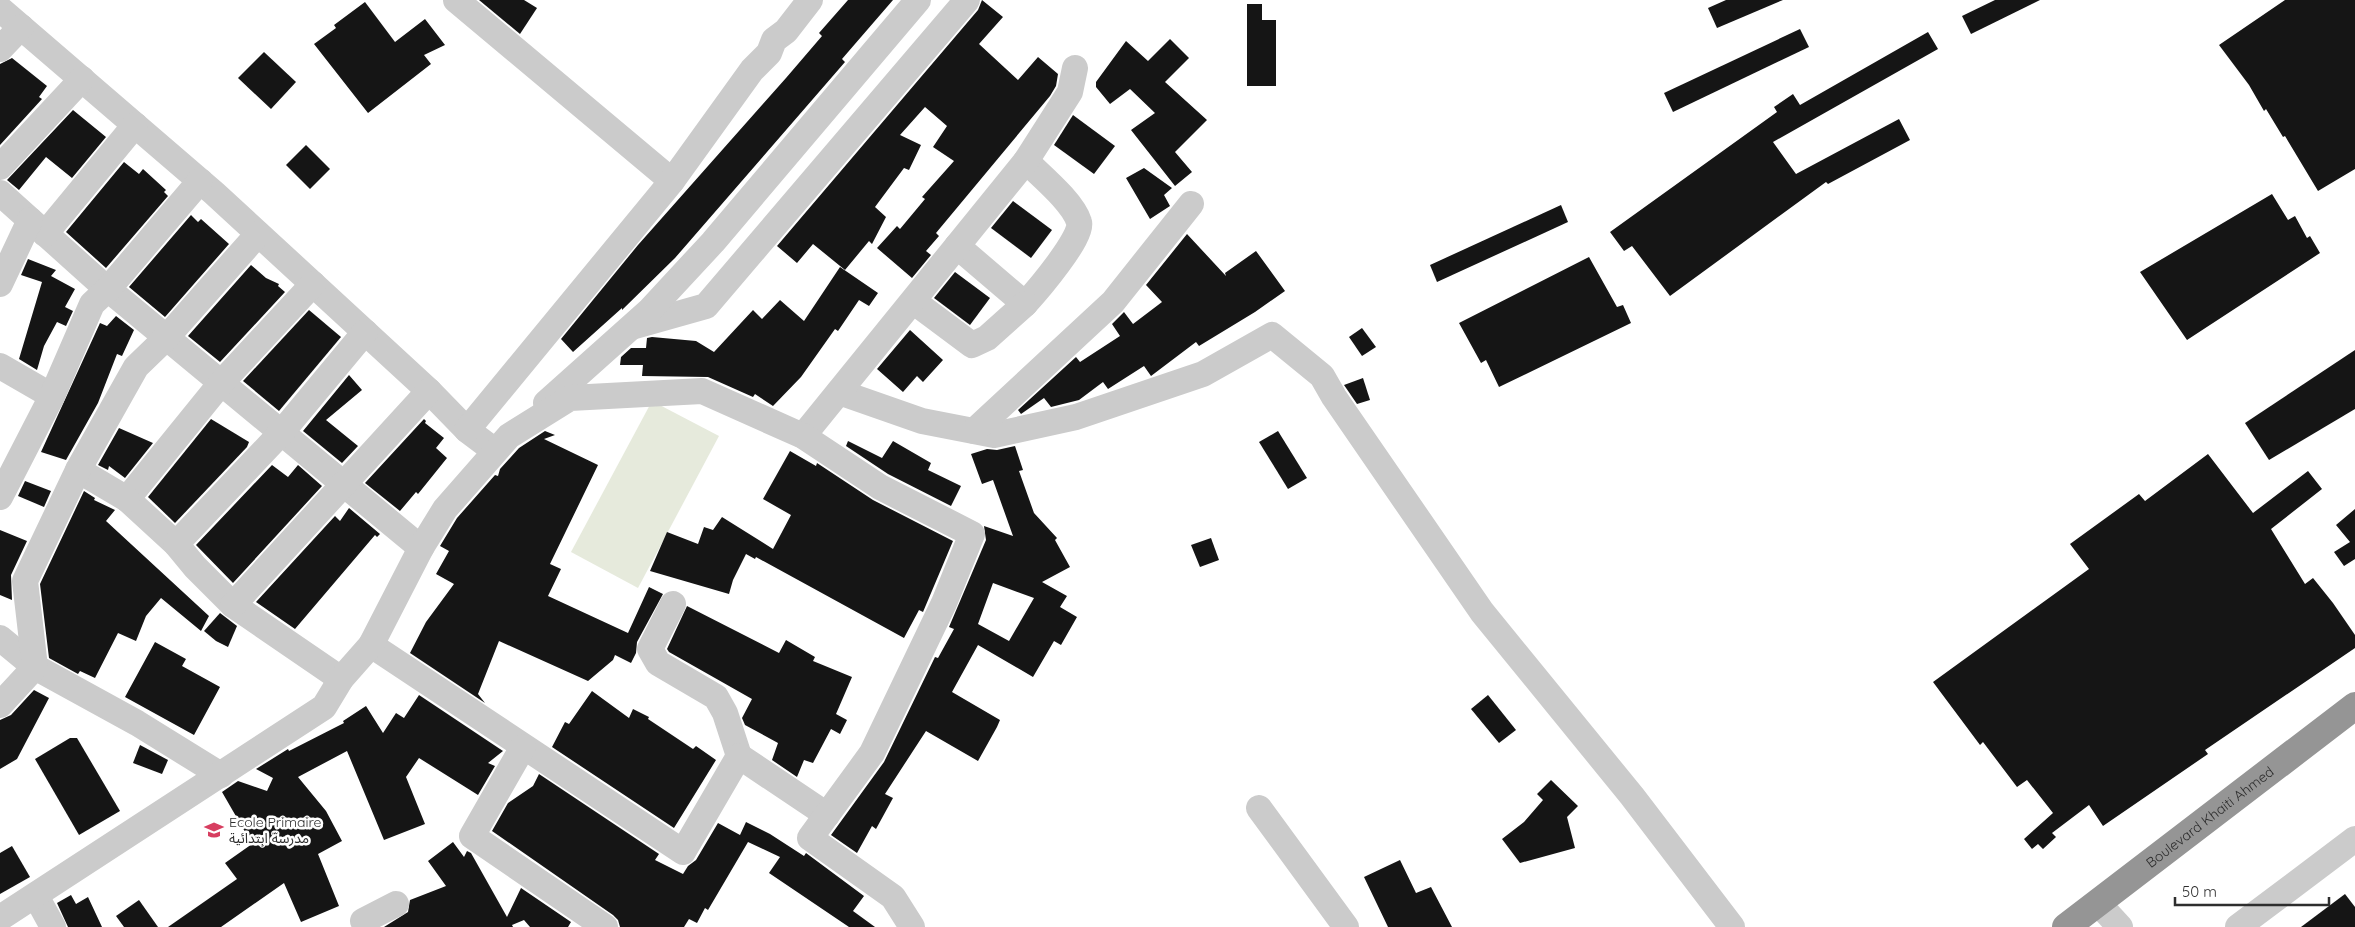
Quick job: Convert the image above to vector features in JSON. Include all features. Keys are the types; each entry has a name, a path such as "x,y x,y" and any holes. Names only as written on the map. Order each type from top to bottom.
{"highway":[{"name":"Boulevard Khaiti Ahmed","path":"2066,927 2355,706"}],"street":[{"path":"456,0 672,181"},
{"path":"467,430 672,181 752,70 769,53 774,40 786,31 810,0"},
{"path":"0,918 324,707 341,679 371,645 421,548 445,509 502,444 650,311 713,242 918,0"},
{"path":"629,328 706,306 967,0"},
{"path":"0,9 200,181 429,391 467,430 502,444"},
{"path":"0,49 21,27"},
{"path":"803,436 1026,160 1070,92 1075,68"},
{"path":"0,167 82,79"},
{"path":"0,284 38,227 135,125"},
{"path":"913,301 972,345 987,338 1025,304 1038,289 1080,230 1080,223 1074,211 1026,160"},
{"path":"0,497 52,396 92,304 108,289 200,181"},
{"path":"0,193 166,338 421,548"},
{"path":"974,431 1113,302 1191,204"},
{"path":"0,705 35,667 24,580 78,470 136,367 166,338 258,234"},
{"path":"957,246 1025,304"},
{"path":"126,499 221,383 313,284"},
{"path":"176,544 281,433 365,332"},
{"path":"839,392 922,420 994,435 1076,417 1203,374 1272,335 1322,376 1334,397 1482,612 1632,796 1732,927"},
{"path":"0,366 52,396"},
{"path":"233,605 429,391"},
{"path":"502,444 570,398 702,391 803,436 880,487 972,534 944,604 872,754 810,838 893,897 912,927"},
{"path":"78,470 126,499 176,544 195,567 233,605 341,679"},
{"path":"673,604 650,649 658,663 716,697 725,713 739,756 827,815"},
{"path":"0,638 35,667 137,723 221,775"},
{"path":"371,645 682,852 739,756"},
{"path":"524,747 472,836 604,927"},
{"path":"1259,808 1346,927"},
{"path":"2238,927 2352,847"},
{"path":"36,896 53,927"},
{"path":"2098,903 2120,927"},
{"path":"366,927 363,921 396,904"}],"shaded area":[{"path":"652,401 719,436 638,588 571,552"}],"building":[{"path":"479,0 524,0 537,8 520,34"},
{"path":"848,0 893,0 842,59 845,62 675,258 622,310 622,308 573,352 561,339 638,245 822,36 819,33"},
{"path":"982,0 1003,17 979,44 1018,80 1038,57 1058,74 1056,86 1050,96 936,233 939,236 926,251 931,255 912,278 877,248 897,226 900,229 925,199 922,197 954,161 933,147 947,126 925,107 900,135 921,145 909,170 904,168 875,207 886,217 872,244 869,241 845,270 813,244 797,263 777,246 978,10"},
{"path":"1726,0 1783,0 1717,28 1708,8"},
{"path":"1995,0 2040,0 1971,34 1962,16"},
{"path":"2285,0 2355,0 2355,169 2318,191 2285,136 2283,137 2266,109 2264,111 2249,85 2219,45"},
{"path":"365,2 395,42 425,19 445,45 424,55 431,64 368,113 314,44 336,28 334,25"},
{"path":"1247,4 1262,4 1262,20 1276,20 1276,86 1247,86"},
{"path":"1800,29 1809,47 1673,112 1664,93"},
{"path":"1928,32 1938,49 1773,142 1796,174 1899,119 1910,140 1828,184 1826,182 1670,296 1632,246 1624,251 1610,232 1777,112 1774,107 1793,94 1800,105"},
{"path":"1170,39 1189,58 1165,82 1207,120 1175,152 1192,172 1175,186 1131,130 1155,113 1130,89 1110,104 1096,87 1096,82 1126,41 1148,61"},
{"path":"264,52 296,82 271,109 238,78"},
{"path":"12,58 47,86 39,97 42,99 0,145 0,64"},
{"path":"73,110 106,137 72,178 46,157 19,190 7,180"},
{"path":"1073,115 1115,146 1094,174 1054,145"},
{"path":"306,145 330,169 310,189 286,165"},
{"path":"124,162 139,174 143,169 166,190 164,192 168,196 106,268 66,232"},
{"path":"1144,168 1172,188 1164,195 1170,206 1150,219 1126,178"},
{"path":"2272,194 2288,220 2295,216 2307,238 2310,236 2320,253 2187,340 2140,272"},
{"path":"1013,201 1052,230 1031,258 991,228"},
{"path":"1561,205 1568,222 1437,282 1430,265"},
{"path":"191,215 198,222 201,219 229,244 165,317 129,287"},
{"path":"1187,234 1226,276 1225,273 1256,251 1285,291 1255,312 1199,346 1196,342 1151,376 1144,366 1108,389 1103,382 1079,400 1051,407 1044,398 1021,414 1018,410 1076,357 1080,362 1120,336 1112,324 1124,312 1133,324 1162,302 1146,285"},
{"path":"1589,257 1617,307 1623,305 1631,323 1499,387 1486,360 1481,363 1459,323"},
{"path":"28,259 56,270 51,276 75,289 65,307 73,311 66,326 57,322 44,346 37,370 19,359 42,282 21,275"},
{"path":"251,265 266,278 279,284 278,286 285,292 220,362 188,336"},
{"path":"840,267 878,293 869,306 859,300 838,331 835,329 801,377 773,406 755,394 753,397 708,377 642,376 643,365 620,365 621,357 631,348 646,348 647,338 652,337 696,341 714,352 753,310 762,319 780,300 804,321"},
{"path":"955,272 990,298 970,325 934,298"},
{"path":"309,310 341,337 279,411 243,381"},
{"path":"116,316 134,330 122,356 117,354 98,403 66,460 41,452 100,323 107,326"},
{"path":"1362,328 1376,347 1362,356 1349,337"},
{"path":"910,330 943,360 923,382 917,376 903,392 877,369"},
{"path":"2355,350 2355,409 2269,460 2245,423"},
{"path":"349,375 362,390 326,420 358,446 342,463 303,431"},
{"path":"1363,378 1370,400 1357,404 1344,385"},
{"path":"211,419 249,442 247,447 175,523 148,497"},
{"path":"424,419 425,423 444,438 436,448 447,458 418,494 416,492 400,511 365,483"},
{"path":"119,428 153,443 125,478 109,466 108,470 98,465"},
{"path":"545,431 555,435 544,439 598,465 550,564 561,569 548,596 628,633 649,587 663,594 637,642 636,653 631,663 615,655 613,660 588,681 499,641 478,694 485,703 410,653 426,622 454,584 436,574 449,551 440,546 457,518 495,475 498,476 500,469 519,448"},
{"path":"1278,431 1307,478 1288,489 1259,442"},
{"path":"848,441 882,458 893,441 931,463 928,470 961,486 951,506 888,474 846,446"},
{"path":"1015,446 1023,470 1019,471 1034,513 1057,538 1055,540 1070,567 1042,582 1067,596 1060,607 1077,617 1061,645 1054,641 1033,677 978,645 952,692 1000,720 978,761 926,731 885,794 893,798 876,829 872,826 857,853 831,835 884,762 935,657 938,658 954,629 949,627 986,540 984,526 1013,536 993,480 982,484 971,454 987,449 997,450","holes":["993,583 1034,598 1009,641 978,624"]},
{"path":"790,451 816,466 817,463 873,500 953,541 923,612 919,610 904,638 756,557 755,559 746,554 733,580 729,594 650,571 667,532 698,544 704,527 713,530 722,517 773,549 791,515 763,499"},
{"path":"2208,454 2253,513 2308,471 2322,489 2271,529 2305,584 2313,578 2333,603 2355,635 2355,648 2205,750 2208,754 2103,826 2089,805 2052,833 2056,837 2043,849 2038,844 2032,849 2024,839 2053,813 2027,780 2017,787 1983,742 1980,745 1933,682 2089,569 2070,544 2139,494 2145,501"},
{"path":"272,465 288,477 298,465 322,486 233,583 196,545"},
{"path":"25,481 51,491 44,507 18,496"},
{"path":"84,491 95,498 94,500 115,510 106,521 209,616 201,631 161,598 146,616 136,641 118,633 95,678 80,671 78,674 49,658 40,584"},
{"path":"349,508 380,534 377,537 375,535 295,629 256,602 335,516 340,521"},
{"path":"2355,509 2355,559 2344,566 2334,552 2350,542 2336,525"},
{"path":"0,530 27,541 11,575 12,600 0,595"},
{"path":"1211,538 1219,560 1200,567 1191,545"},
{"path":"687,606 779,653 786,640 815,657 813,661 852,677 836,714 847,720 840,734 831,729 813,763 804,760 797,777 772,760 778,743 745,725 742,718 752,699 669,652 667,649"},
{"path":"220,613 237,626 228,647 216,641 204,631"},
{"path":"155,642 186,659 182,666 220,687 194,735 125,697"},
{"path":"34,690 49,698 17,759 0,769 0,720 11,715"},
{"path":"592,691 629,718 633,709 649,717 648,719 693,749 696,746 716,760 674,828 552,747 565,722 569,724"},
{"path":"419,695 503,751 488,763 495,766 478,795 419,758 406,777 425,824 384,840 347,751 298,777 326,811 342,841 318,854 339,906 301,922 284,883 221,927 168,927 237,879 225,863 252,844 222,792 238,781 267,791 273,778 256,769 288,749 289,751 344,723 343,721 366,706 383,733 396,713 404,718"},
{"path":"1488,695 1516,730 1499,743 1471,709"},
{"path":"70,738 77,738 120,811 79,835 35,759"},
{"path":"140,745 168,760 162,774 133,763"},
{"path":"539,774 659,854 655,860 683,874 688,866 696,860 718,823 740,835 746,822 770,834 804,856 806,853 864,896 853,911 875,927 849,927 769,873 780,857 748,842 708,910 705,908 697,923 689,919 684,927 620,927 618,920 613,915 492,831 508,803 533,786"},
{"path":"1551,780 1578,806 1567,817 1575,848 1520,863 1502,839 1524,822 1543,800 1537,794"},
{"path":"453,842 464,857 467,851 471,853 507,917 521,888 571,922 568,927 530,927 524,920 512,925 513,927 384,927 408,912 410,900 446,886 428,861"},
{"path":"12,846 30,877 0,894 0,853"},
{"path":"1400,860 1416,893 1431,887 1452,927 1388,927 1364,877"},
{"path":"2345,894 2355,907 2355,927 2301,927"},
{"path":"71,895 76,904 88,897 102,927 68,927 57,903"},
{"path":"139,900 158,927 124,927 116,916"}],"place":[{"name":"Ecole Primaire مدرسة ابتدائية","path":"214,830"}]}
